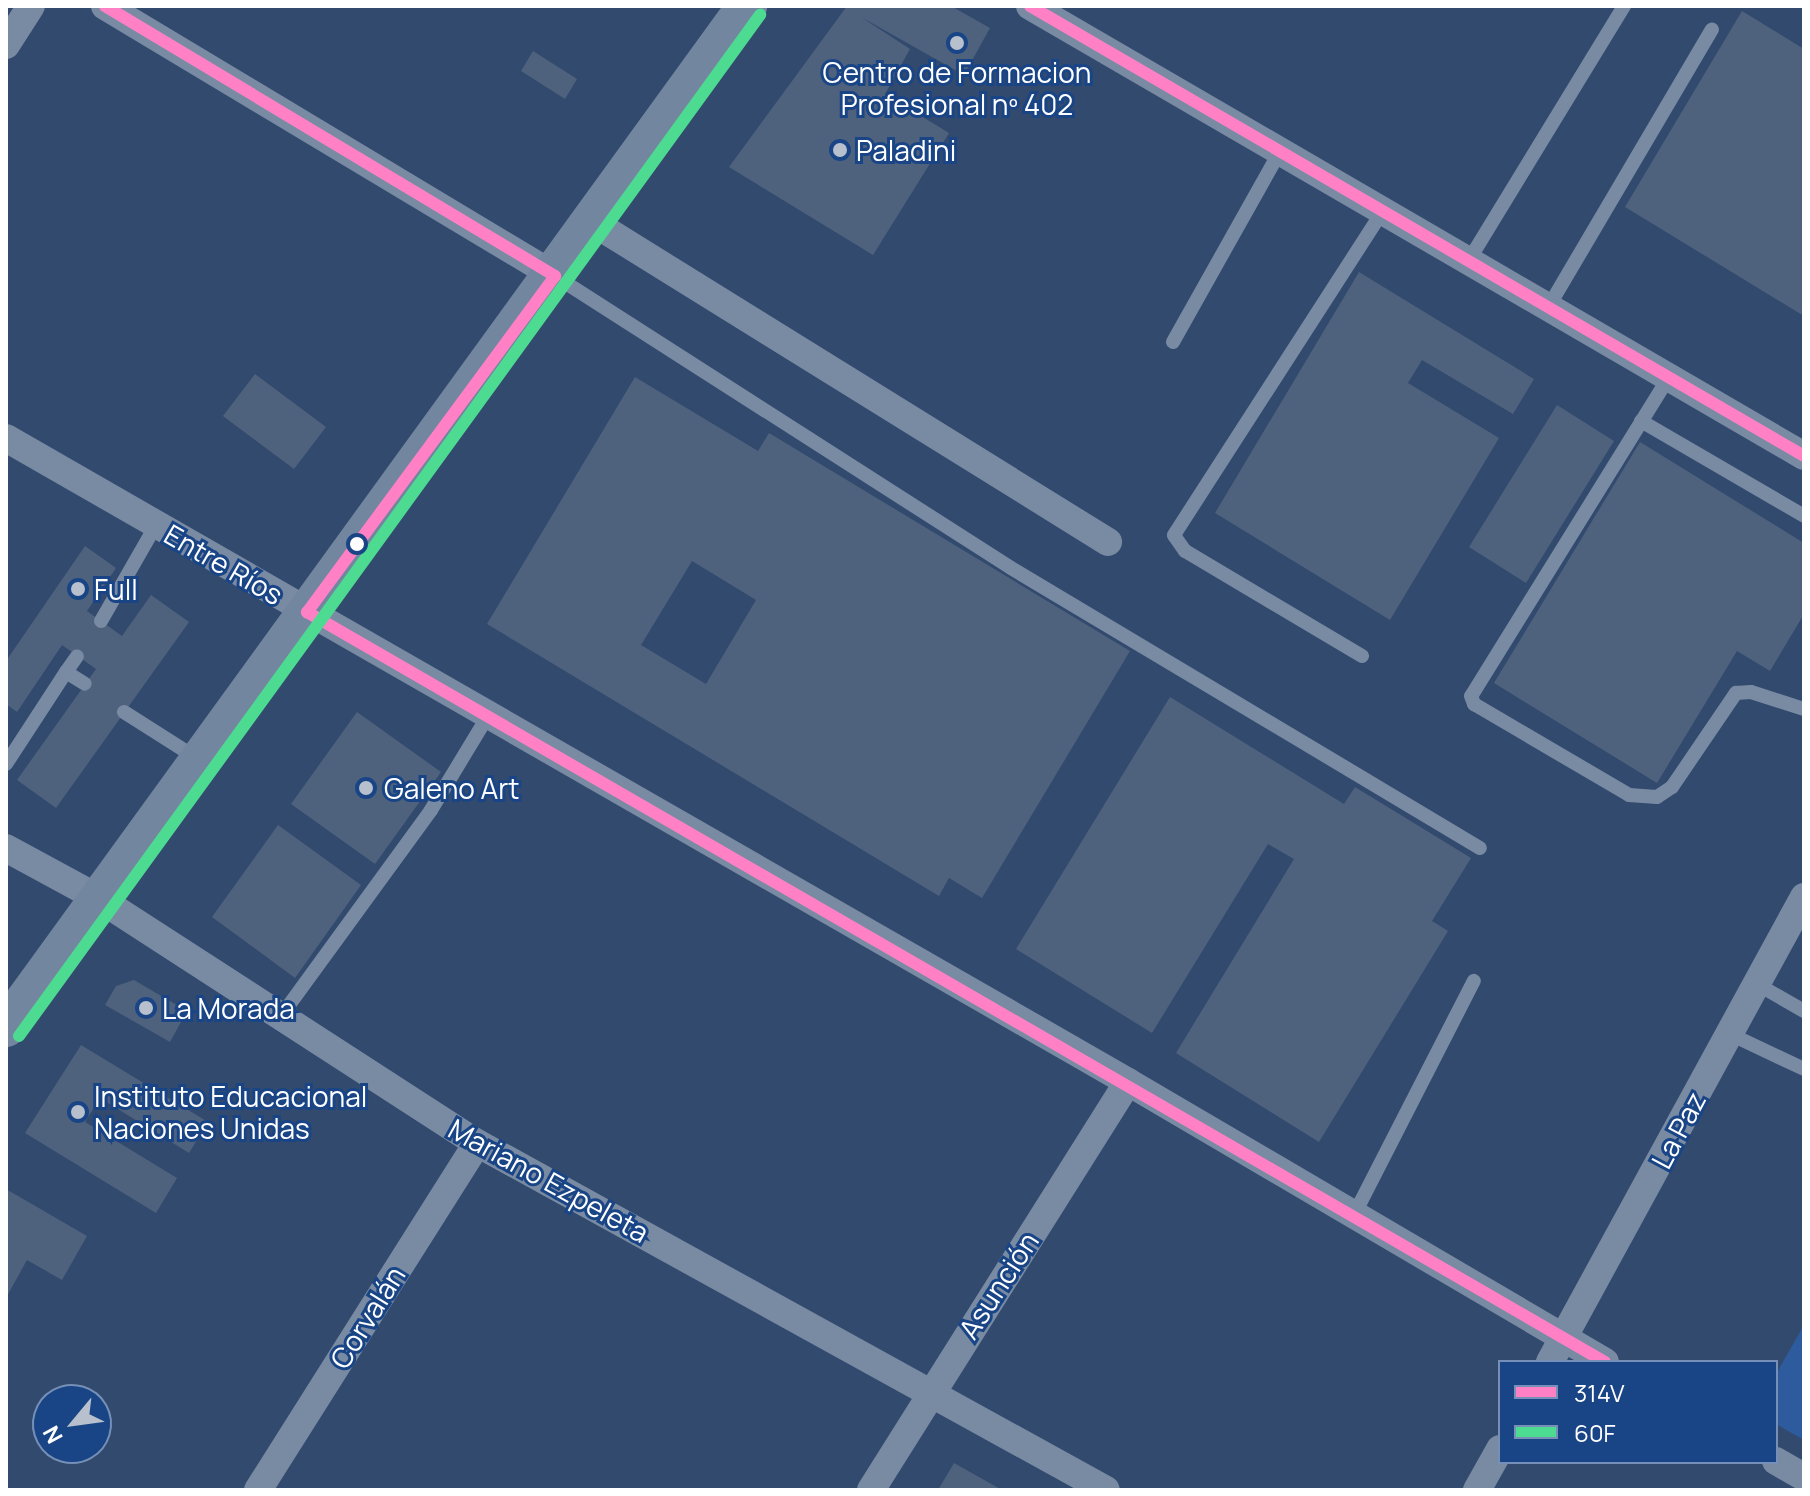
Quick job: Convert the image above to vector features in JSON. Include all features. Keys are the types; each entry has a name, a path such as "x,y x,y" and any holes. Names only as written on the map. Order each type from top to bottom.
{"main road":[{"path":"6,1027 594,223 747,6"}],"street":[{"path":"6,45 31,6"},
{"path":"105,6 555,276"},
{"path":"1030,6 1804,456"},
{"path":"594,223 1108,542"},
{"name":"Entre Ríos","path":"6,438 1354,1215 1556,1351 1596,1360"},
{"name":"Mariano Ezpeleta","path":"6,848 98,898 477,1143 930,1389 1106,1490"},
{"name":"La Paz","path":"1556,1351 1804,897"},
{"name":"Asunción","path":"871,1490 930,1389 1128,1082"},
{"name":"Corvalán","path":"258,1490 477,1143"},
{"path":"1477,1490 1498,1453"},
{"path":"1778,1462 1804,1477"}],"lane":[{"path":"1469,260 1624,6"},
{"path":"1549,306 1712,29"},
{"path":"1173,342 1280,151"},
{"path":"1362,656 1185,551 1174,535 1383,211"},
{"path":"555,276 1011,568 1480,848"},
{"path":"1669,377 1471,696 1474,704 1629,795 1657,797 1672,787 1736,693 1751,692 1804,709"},
{"path":"1641,421 1804,516"},
{"path":"101,621 156,525"},
{"path":"6,764 77,656"},
{"path":"66,672 85,684"},
{"path":"124,712 199,760"},
{"path":"281,1016 431,810 488,716"},
{"path":"1354,1215 1474,981"},
{"path":"1757,984 1804,1011"},
{"path":"1730,1034 1804,1069"}],"shaded area":[{"path":"1804,1325 1804,1440 1778,1425 1778,1370"}],"building":[{"path":"847,6 951,6 990,28 964,75 861,17 910,49 885,94 949,133 873,255 729,167"},
{"path":"1742,11 1804,49 1804,316 1625,207"},
{"path":"533,51 577,79 565,99 521,71"},
{"path":"1359,272 1534,379 1513,414 1422,360 1408,383 1499,438 1390,620 1215,513"},
{"path":"255,374 326,427 294,469 223,416"},
{"path":"635,377 758,451 769,433 1130,651 982,898 949,878 939,896 487,624","holes":["692,561 756,600 706,684 641,645"]},
{"path":"1557,405 1614,441 1526,583 1469,547"},
{"path":"1640,442 1804,543 1804,614 1770,671 1737,651 1657,783 1494,683"},
{"path":"85,546 116,568 87,611 122,636 151,595 189,622 56,808 17,780 96,669 62,645 17,712 6,704 6,661"},
{"path":"1170,697 1344,804 1355,787 1471,858 1432,921 1448,931 1319,1142 1176,1053 1294,859 1268,844 1152,1033 1016,949"},
{"name":"Galeno Art","path":"357,712 441,772 375,864 291,804"},
{"name":"Galeno Art","path":"278,825 361,885 295,978 212,917"},
{"name":"La Morada","path":"134,980 187,1011 170,1042 105,1005 116,986"},
{"path":"81,1045 208,1122 189,1153 100,1098 85,1122 177,1178 156,1213 25,1133"},
{"path":"6,1189 87,1236 62,1280 27,1260 6,1298"},
{"path":"954,1463 1002,1490 938,1490"}],"transit line":[{"name":"314V","path":"105,6 555,276 307,612 1602,1360"},
{"name":"314V","path":"1030,6 1804,456"},
{"name":"60F","path":"19,1036 760,15"}],"place":[{"name":"Centro de Formacion Profesional nº 402","path":"957,43"},
{"name":"Paladini","path":"840,150"},
{"name":"Full","path":"78,589"},
{"name":"Galeno Art","path":"366,788"},
{"name":"La Morada","path":"146,1008"},
{"name":"Instituto Educacional Naciones Unidas","path":"78,1112"}]}
